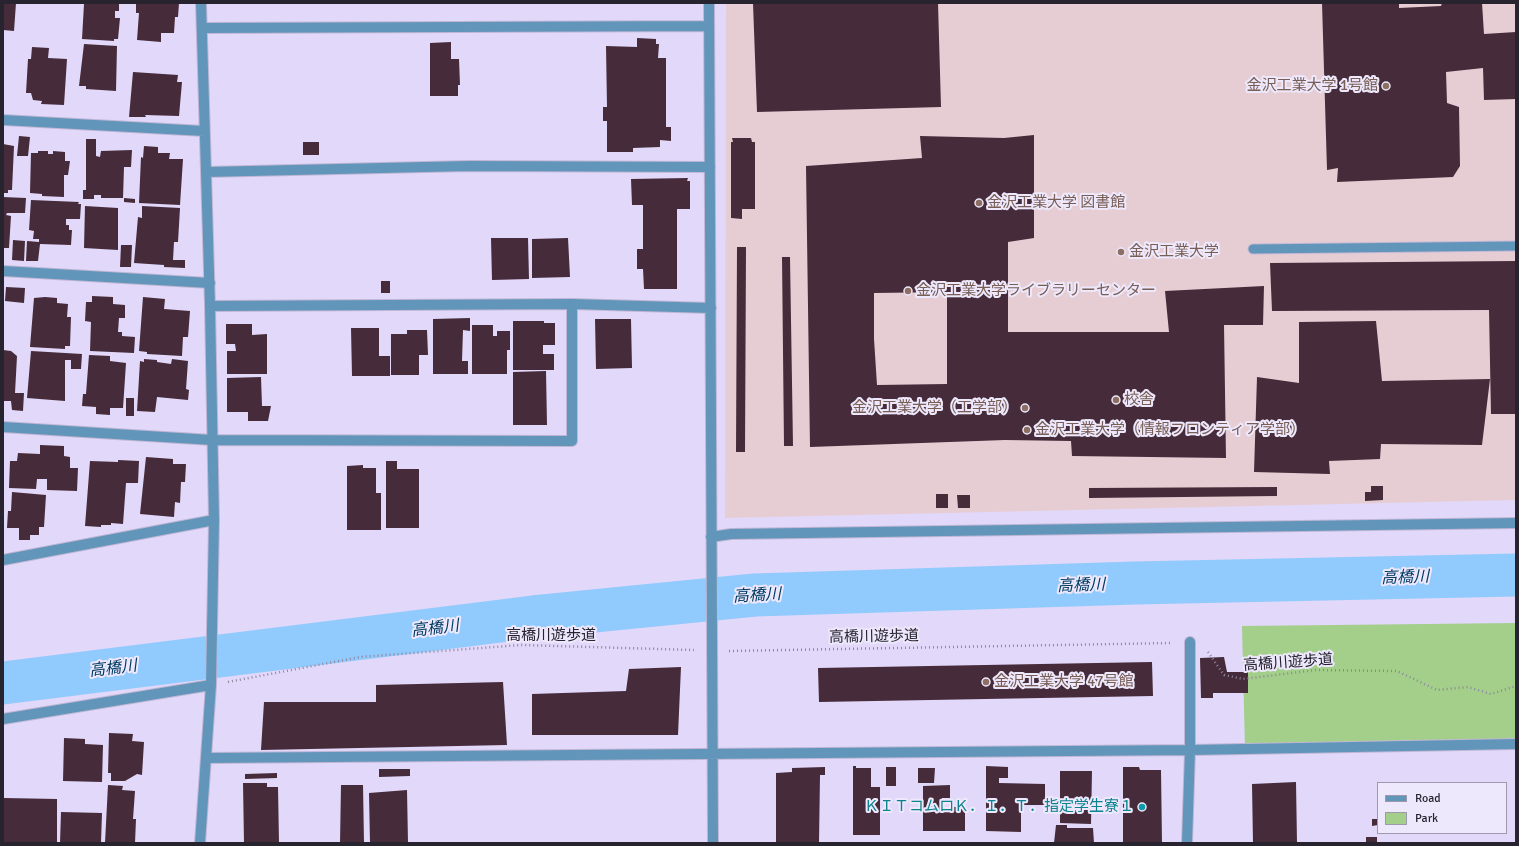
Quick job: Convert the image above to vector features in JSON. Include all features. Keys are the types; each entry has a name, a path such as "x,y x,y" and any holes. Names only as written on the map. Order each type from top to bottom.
{"street":[{"path":"200,843 211,685 214,569 210,283 201,3"},
{"path":"709,3 713,843"},
{"path":"203,28 709,26"},
{"path":"3,120 204,131"},
{"path":"206,172 469,166 710,167"},
{"path":"3,270 210,283"},
{"path":"210,306 572,304 711,308"},
{"path":"3,427 212,440 572,440 572,304"},
{"path":"3,560 214,520"},
{"path":"711,537 739,534 1516,522"},
{"path":"1187,843 1190,750 1190,642"},
{"path":"3,719 211,685"},
{"path":"206,758 1190,750 1516,744"}],"lane":[{"path":"1253,249 1516,246"}],"path":[{"name":"高橋川遊歩道","path":"211,685 360,657 521,645 713,651 1201,642 1224,675 1244,679 1316,670 1390,671 1397,672 1437,690 1468,687 1491,694 1516,686"}],"shaded area":[{"name":"金沢工業大学","path":"726,3 1516,3 1516,500 725,518"}],"green space":[{"path":"1516,623 1516,744 1245,749 1242,626"}],"building":[{"path":"3,3 16,3 14,31 3,30"},
{"path":"119,3 119,11 115,11 115,18 120,18 118,39 114,39 114,41 82,39 84,4"},
{"path":"136,3 179,3 178,17 175,17 174,33 161,33 161,42 137,40 139,13 136,13"},
{"path":"753,3 938,3 941,107 757,112"},
{"name":"金沢工業大学 1号館","path":"1322,3 1399,3 1399,8 1441,6 1442,3 1482,3 1484,34 1516,32 1516,99 1484,100 1483,68 1446,72 1447,103 1459,107 1460,166 1453,177 1337,182 1338,168 1327,170"},
{"path":"637,38 656,39 656,44 659,44 658,58 666,58 666,127 671,127 671,141 660,140 660,147 633,148 633,152 607,152 607,121 603,121 603,107 607,107 606,46 637,47"},
{"path":"451,42 451,59 459,59 460,85 458,85 458,96 430,96 430,43"},
{"path":"84,44 117,46 116,91 86,89 86,86 79,86"},
{"path":"32,47 49,48 48,58 67,59 64,105 41,104 42,101 33,100 31,93 26,93 28,59 31,59"},
{"path":"133,72 178,75 177,82 182,82 179,116 145,115 146,117 129,117"},
{"name":"金沢工業大学ライブラリーセンター","path":"1034,135 1034,238 1008,242 1008,332 1169,332 1165,291 1264,286 1263,325 1224,325 1226,458 1072,456 1071,441 1005,440 810,447 806,166 922,158 920,136 1004,138","holes":["947,292 947,384 877,385 874,339 874,293"]},
{"path":"19,136 30,137 28,156 17,156"},
{"path":"732,138 751,138 752,142 755,142 755,209 742,209 742,219 731,218"},
{"path":"86,139 96,139 96,156 100,157 101,151 132,150 131,167 124,167 123,198 101,198 101,195 94,195 94,199 83,199 83,190 86,190"},
{"path":"303,142 319,142 319,155 303,155"},
{"path":"3,144 14,146 12,190 8,190 8,193 3,193"},
{"path":"144,146 158,147 158,153 170,153 169,159 183,159 180,205 139,203 141,157 143,158"},
{"path":"38,151 48,151 48,154 53,154 53,151 65,152 65,161 70,161 68,175 64,175 64,197 42,196 42,194 30,193 31,153 38,153"},
{"path":"688,178 687,181 690,181 690,209 677,209 677,289 644,289 643,269 637,269 637,249 643,249 643,205 632,205 631,179"},
{"path":"3,197 26,198 25,213 7,213 6,215 11,216 9,248 3,248"},
{"path":"124,198 135,199 135,203 124,202"},
{"path":"31,200 79,202 78,204 81,204 80,219 66,219 66,225 69,225 69,230 72,230 71,245 40,244 38,261 26,261 27,241 39,242 39,239 33,239 34,231 29,230"},
{"path":"85,206 118,208 118,250 84,248"},
{"path":"142,206 180,208 178,242 174,242 173,260 185,260 185,268 134,263 138,217 142,218"},
{"path":"491,238 528,238 529,279 492,280"},
{"path":"568,238 570,277 532,278 532,239"},
{"path":"13,240 25,241 24,261 12,260"},
{"path":"121,245 132,245 131,267 120,267"},
{"path":"737,247 746,247 745,452 736,452"},
{"path":"782,257 790,257 793,446 784,446"},
{"path":"1516,261 1516,414 1491,414 1489,310 1272,311 1270,263"},
{"path":"381,281 390,281 390,293 381,293"},
{"path":"6,287 25,288 24,303 5,301"},
{"path":"92,296 113,297 113,304 125,305 125,318 119,318 118,332 122,332 122,336 135,337 134,353 90,351 91,322 85,321 86,302 92,302"},
{"path":"143,297 165,299 164,309 190,311 188,337 183,337 182,356 147,354 147,352 139,351"},
{"path":"34,298 57,298 57,303 68,304 67,317 71,317 70,346 65,346 65,349 30,347"},
{"path":"470,318 470,331 463,330 462,361 468,361 468,374 433,374 433,319"},
{"path":"595,319 631,319 632,368 596,369"},
{"path":"513,321 544,321 544,323 555,323 555,345 543,345 543,354 554,354 554,370 513,370"},
{"path":"1376,321 1382,381 1490,379 1482,445 1381,444 1380,459 1329,461 1330,474 1254,472 1257,377 1299,383 1299,322"},
{"path":"226,324 252,324 252,335 267,334 267,374 227,374 227,351 236,351 235,344 226,344"},
{"path":"472,325 493,325 493,336 497,336 497,331 510,331 510,350 507,350 507,374 472,374"},
{"path":"351,328 379,328 379,356 390,356 390,376 352,376"},
{"path":"407,330 427,330 428,355 419,355 419,375 391,375 391,334 407,334"},
{"path":"3,350 11,351 17,356 15,393 24,393 23,411 12,410 11,401 3,401"},
{"path":"31,351 82,354 81,369 71,369 71,360 65,360 65,401 27,398"},
{"path":"89,355 110,356 110,361 126,363 123,408 110,408 110,415 96,414 96,407 82,406 83,394 86,394"},
{"path":"144,359 157,360 157,362 171,364 172,359 188,361 186,389 189,390 188,400 157,397 155,412 137,411 140,361 144,362"},
{"path":"546,371 547,425 513,425 513,372"},
{"path":"261,377 262,406 271,406 268,421 248,421 248,412 227,412 227,378"},
{"path":"126,398 134,398 134,416 126,416"},
{"path":"40,445 64,446 64,456 70,457 70,468 78,468 77,491 47,490 47,479 37,479 36,489 9,488 10,461 17,461 18,453 40,454"},
{"path":"146,457 173,459 173,464 186,464 185,482 181,482 180,503 175,502 174,517 140,514"},
{"path":"118,460 139,461 138,483 126,483 123,524 111,523 111,525 101,525 101,527 85,526 90,461 118,462"},
{"path":"386,461 397,461 397,469 419,469 419,528 386,528"},
{"path":"363,465 363,468 376,468 376,493 381,493 381,530 347,530 347,466"},
{"path":"1371,486 1383,486 1383,500 1365,501 1365,492 1371,492"},
{"path":"1277,487 1277,496 1089,498 1089,488"},
{"path":"12,492 46,495 44,527 39,527 39,535 30,535 30,540 19,540 19,528 7,528 8,511 11,511"},
{"path":"936,494 948,494 948,508 936,508"},
{"path":"957,495 970,495 970,508 958,508"},
{"path":"1224,657 1227,672 1248,672 1248,693 1213,693 1213,698 1201,698 1200,658"},
{"name":"金沢工業大学 47号館","path":"1152,662 1153,696 819,702 818,668"},
{"path":"681,667 678,735 532,735 532,694 626,691 629,669"},
{"path":"503,682 507,745 261,750 264,702 376,702 376,685"},
{"path":"109,733 133,734 132,741 144,742 142,775 137,774 125,781 111,781 111,773 108,773"},
{"path":"64,738 85,739 85,744 103,745 102,782 63,781"},
{"path":"853,766 856,766 856,768 871,768 871,787 880,787 880,835 853,835"},
{"path":"986,766 1008,767 1008,778 999,778 999,783 1045,784 1045,805 1021,805 1021,832 986,831"},
{"path":"825,767 825,775 820,775 819,843 776,843 776,773 792,772 792,768"},
{"path":"886,767 896,767 896,786 886,786"},
{"name":"ＫＩＴコムロＫ．Ｉ．Ｔ．指定学生寮１","path":"1123,767 1139,767 1140,770 1161,770 1162,843 1123,843"},
{"path":"918,768 935,768 934,783 918,783"},
{"path":"379,769 410,769 410,776 379,777"},
{"path":"1060,771 1092,771 1091,824 1060,823"},
{"path":"277,773 277,778 245,779 245,774"},
{"path":"1296,782 1297,843 1253,843 1252,784"},
{"path":"243,783 267,783 267,787 278,787 279,843 244,843"},
{"path":"108,785 123,786 122,790 135,791 133,819 136,819 135,843 105,843"},
{"path":"341,785 363,785 364,843 340,843"},
{"path":"950,785 950,798 942,798 942,807 965,807 965,831 923,831 923,786"},
{"path":"407,790 408,843 370,843 369,793"},
{"path":"4,798 57,799 57,843 3,843"},
{"path":"61,812 102,813 101,843 60,843"},
{"path":"1372,819 1377,819 1377,825 1372,826"},
{"path":"1056,825 1067,825 1067,828 1093,828 1094,843 1054,843"},
{"path":"1366,837 1377,837 1377,843 1366,843"}],"waterway":[{"name":"高橋川","path":"3,683 533,617 755,595 1135,583 1516,575"}],"place":[{"name":"金沢工業大学 1号館","path":"1386,86"},
{"name":"金沢工業大学 図書館","path":"979,203"},
{"name":"金沢工業大学","path":"1121,252"},
{"name":"金沢工業大学ライブラリーセンター","path":"908,291"},
{"name":"校舎","path":"1116,400"},
{"name":"金沢工業大学（工学部）","path":"1025,408"},
{"name":"金沢工業大学（情報フロンティア学部）","path":"1027,430"},
{"name":"金沢工業大学 47号館","path":"986,682"},
{"name":"ＫＩＴコムロＫ．Ｉ．Ｔ．指定学生寮１","path":"1142,807"}]}
